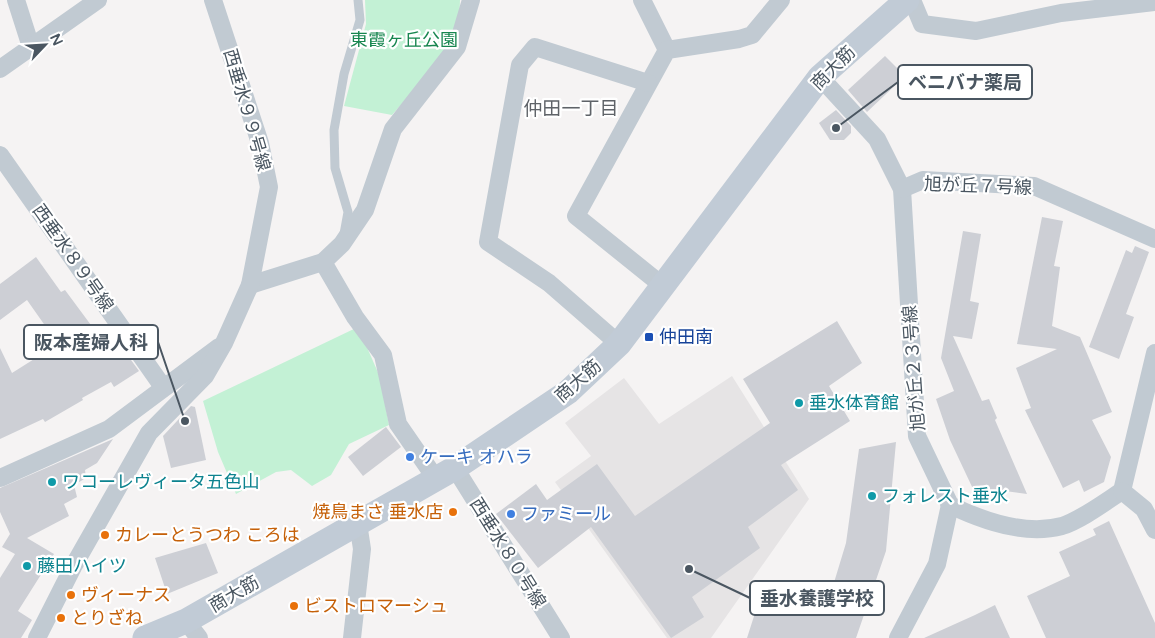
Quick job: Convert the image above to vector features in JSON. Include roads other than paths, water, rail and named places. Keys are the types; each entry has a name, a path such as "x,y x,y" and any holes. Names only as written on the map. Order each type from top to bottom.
{"street":[{"path":"16,0 31,47"},
{"path":"0,69 98,0"},
{"name":"西垂水９９号線","path":"37,638 74,565 149,433 205,376 224,343 250,285 268,187 260,143 213,0"},
{"path":"250,285 323,262 342,244 365,210 392,129 457,47 471,0"},
{"path":"642,0 667,50"},
{"path":"667,50 739,39 752,35 781,0"},
{"name":"商大筋","path":"145,638 193,630 358,523 446,473 568,392 619,344 820,77 906,0"},
{"path":"912,0 922,24 976,31 1060,14 1155,2"},
{"path":"619,344 549,283 488,242 520,65 535,47 648,83"},
{"path":"663,286 576,216 667,50"},
{"name":"旭が丘７号線","path":"820,77 877,140 902,189 923,180 1034,186 1155,239"},
{"name":"西垂水８９号線","path":"0,154 163,387"},
{"name":"旭が丘２３号線","path":"902,189 917,436 950,505"},
{"name":"西垂水８０号線","path":"323,262 355,317 383,356 398,424 446,473 561,638"},
{"path":"0,478 109,429 224,343"},
{"path":"898,638 937,564 950,505 996,523 1033,529 1062,526 1122,492 1154,369"},
{"path":"1122,492 1144,509 1155,530"},
{"path":"352,638 362,549 358,523"}],"lane":[{"path":"342,244 348,212 335,168 334,130 344,74 360,20 358,0"}],"place":[{"name":"ベニバナ薬局","path":"836,128"},
{"name":"仲田南","path":"649,337"},
{"name":"垂水体育館","path":"799,403"},
{"name":"阪本産婦人科","path":"185,421"},
{"name":"ケーキ オハラ","path":"410,457"},
{"name":"ワコーレヴィータ五色山","path":"52,482"},
{"name":"フォレスト垂水","path":"872,496"},
{"name":"焼鳥まさ 垂水店","path":"453,512"},
{"name":"ファミール","path":"511,514"},
{"name":"カレーとうつわ ころは","path":"105,535"},
{"name":"藤田ハイツ","path":"27,566"},
{"name":"垂水養護学校","path":"689,569"},
{"name":"ヴィーナス","path":"71,595"},
{"name":"ビストロマーシュ","path":"294,606"},
{"name":"とりざね","path":"61,618"}],"district":[{"name":"仲田一丁目","path":"571,109"}],"park label":[{"name":"東霞ヶ丘公園","path":"404,40"}]}
